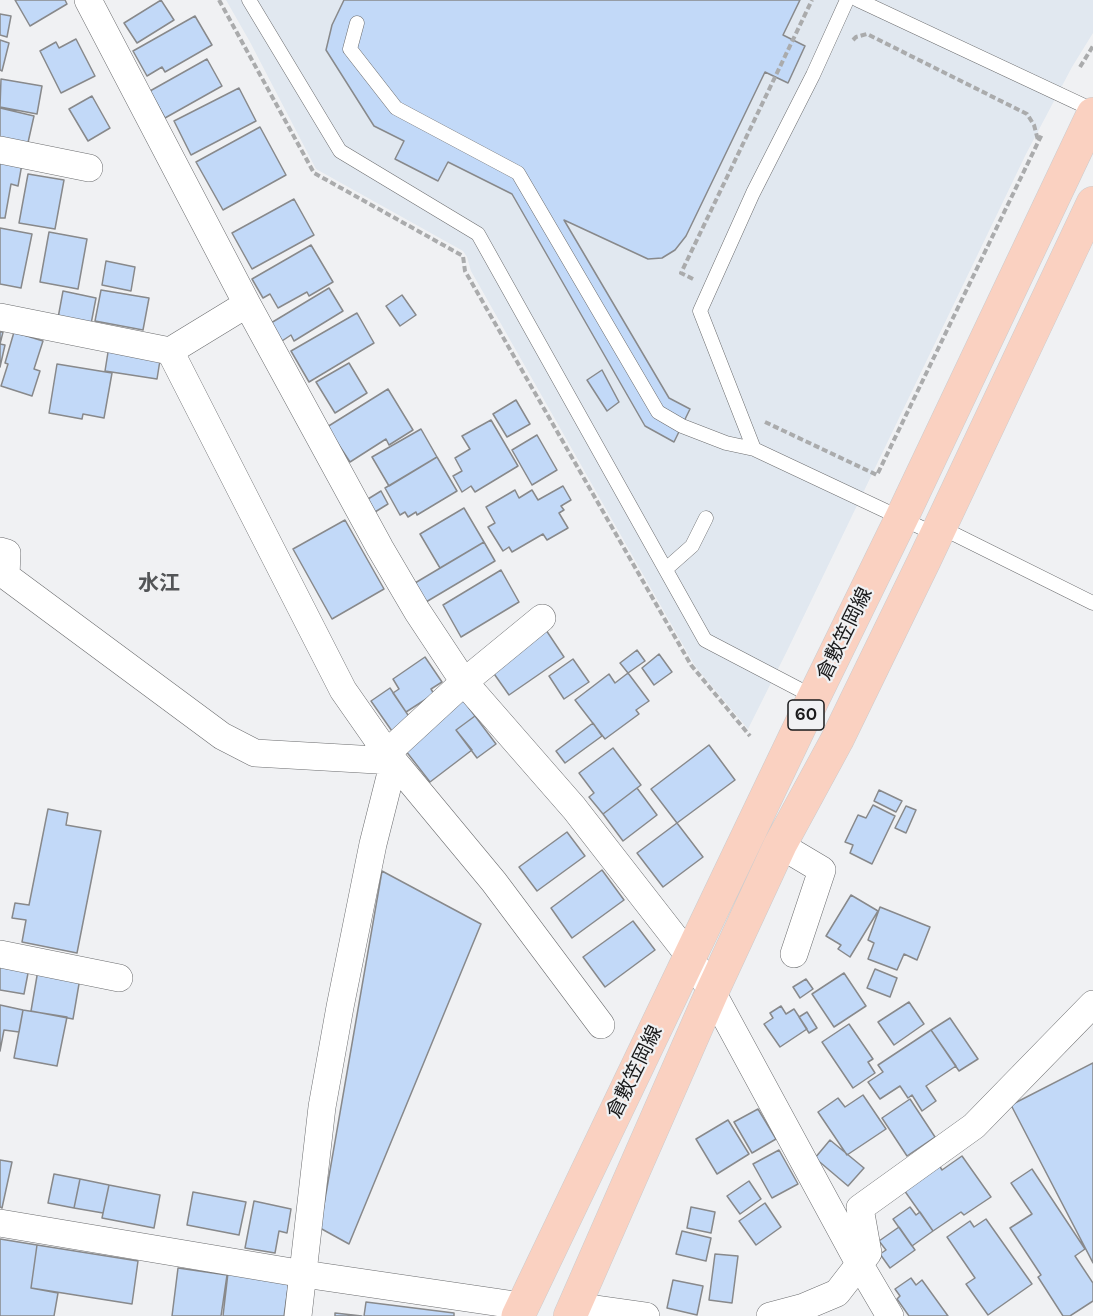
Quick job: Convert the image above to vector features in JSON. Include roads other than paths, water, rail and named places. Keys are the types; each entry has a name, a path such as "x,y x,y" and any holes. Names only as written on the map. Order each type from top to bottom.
{"main road":[{"name":"倉敷笠岡線","path":"520,1311 1093,114"},
{"name":"倉敷笠岡線","path":"572,1311 712,992 780,845 837,740 939,531 1093,203"}],"street":[{"path":"88,0 247,304 380,548 417,611 464,682 574,808 690,957 712,992 890,1316"},
{"path":"0,150 89,168"},
{"path":"0,317 170,351 247,304"},
{"path":"170,351 343,690 390,757 494,882 601,1025"},
{"path":"0,551 7,553 6,576 222,736 255,753 390,757"},
{"path":"298,1316 322,1107 390,757 464,682 542,618"},
{"path":"780,845 822,870 794,954"},
{"path":"0,954 119,978"},
{"path":"782,1315 837,1293 868,1253 860,1208 974,1126 1093,1004"},
{"path":"0,1223 520,1311"},
{"path":"572,1311 646,1316"}],"lane":[{"path":"249,0 340,151 478,234 705,640 814,697"},
{"path":"754,449 700,311 753,193 813,75 847,0"},
{"path":"858,0 1093,110"},
{"path":"357,23 350,49 396,108 518,173 658,412 682,426 726,443 754,449 902,517 939,531 1093,603"},
{"path":"666,569 692,546 706,518"}],"district":[{"name":"水江","path":"159,584"}]}
